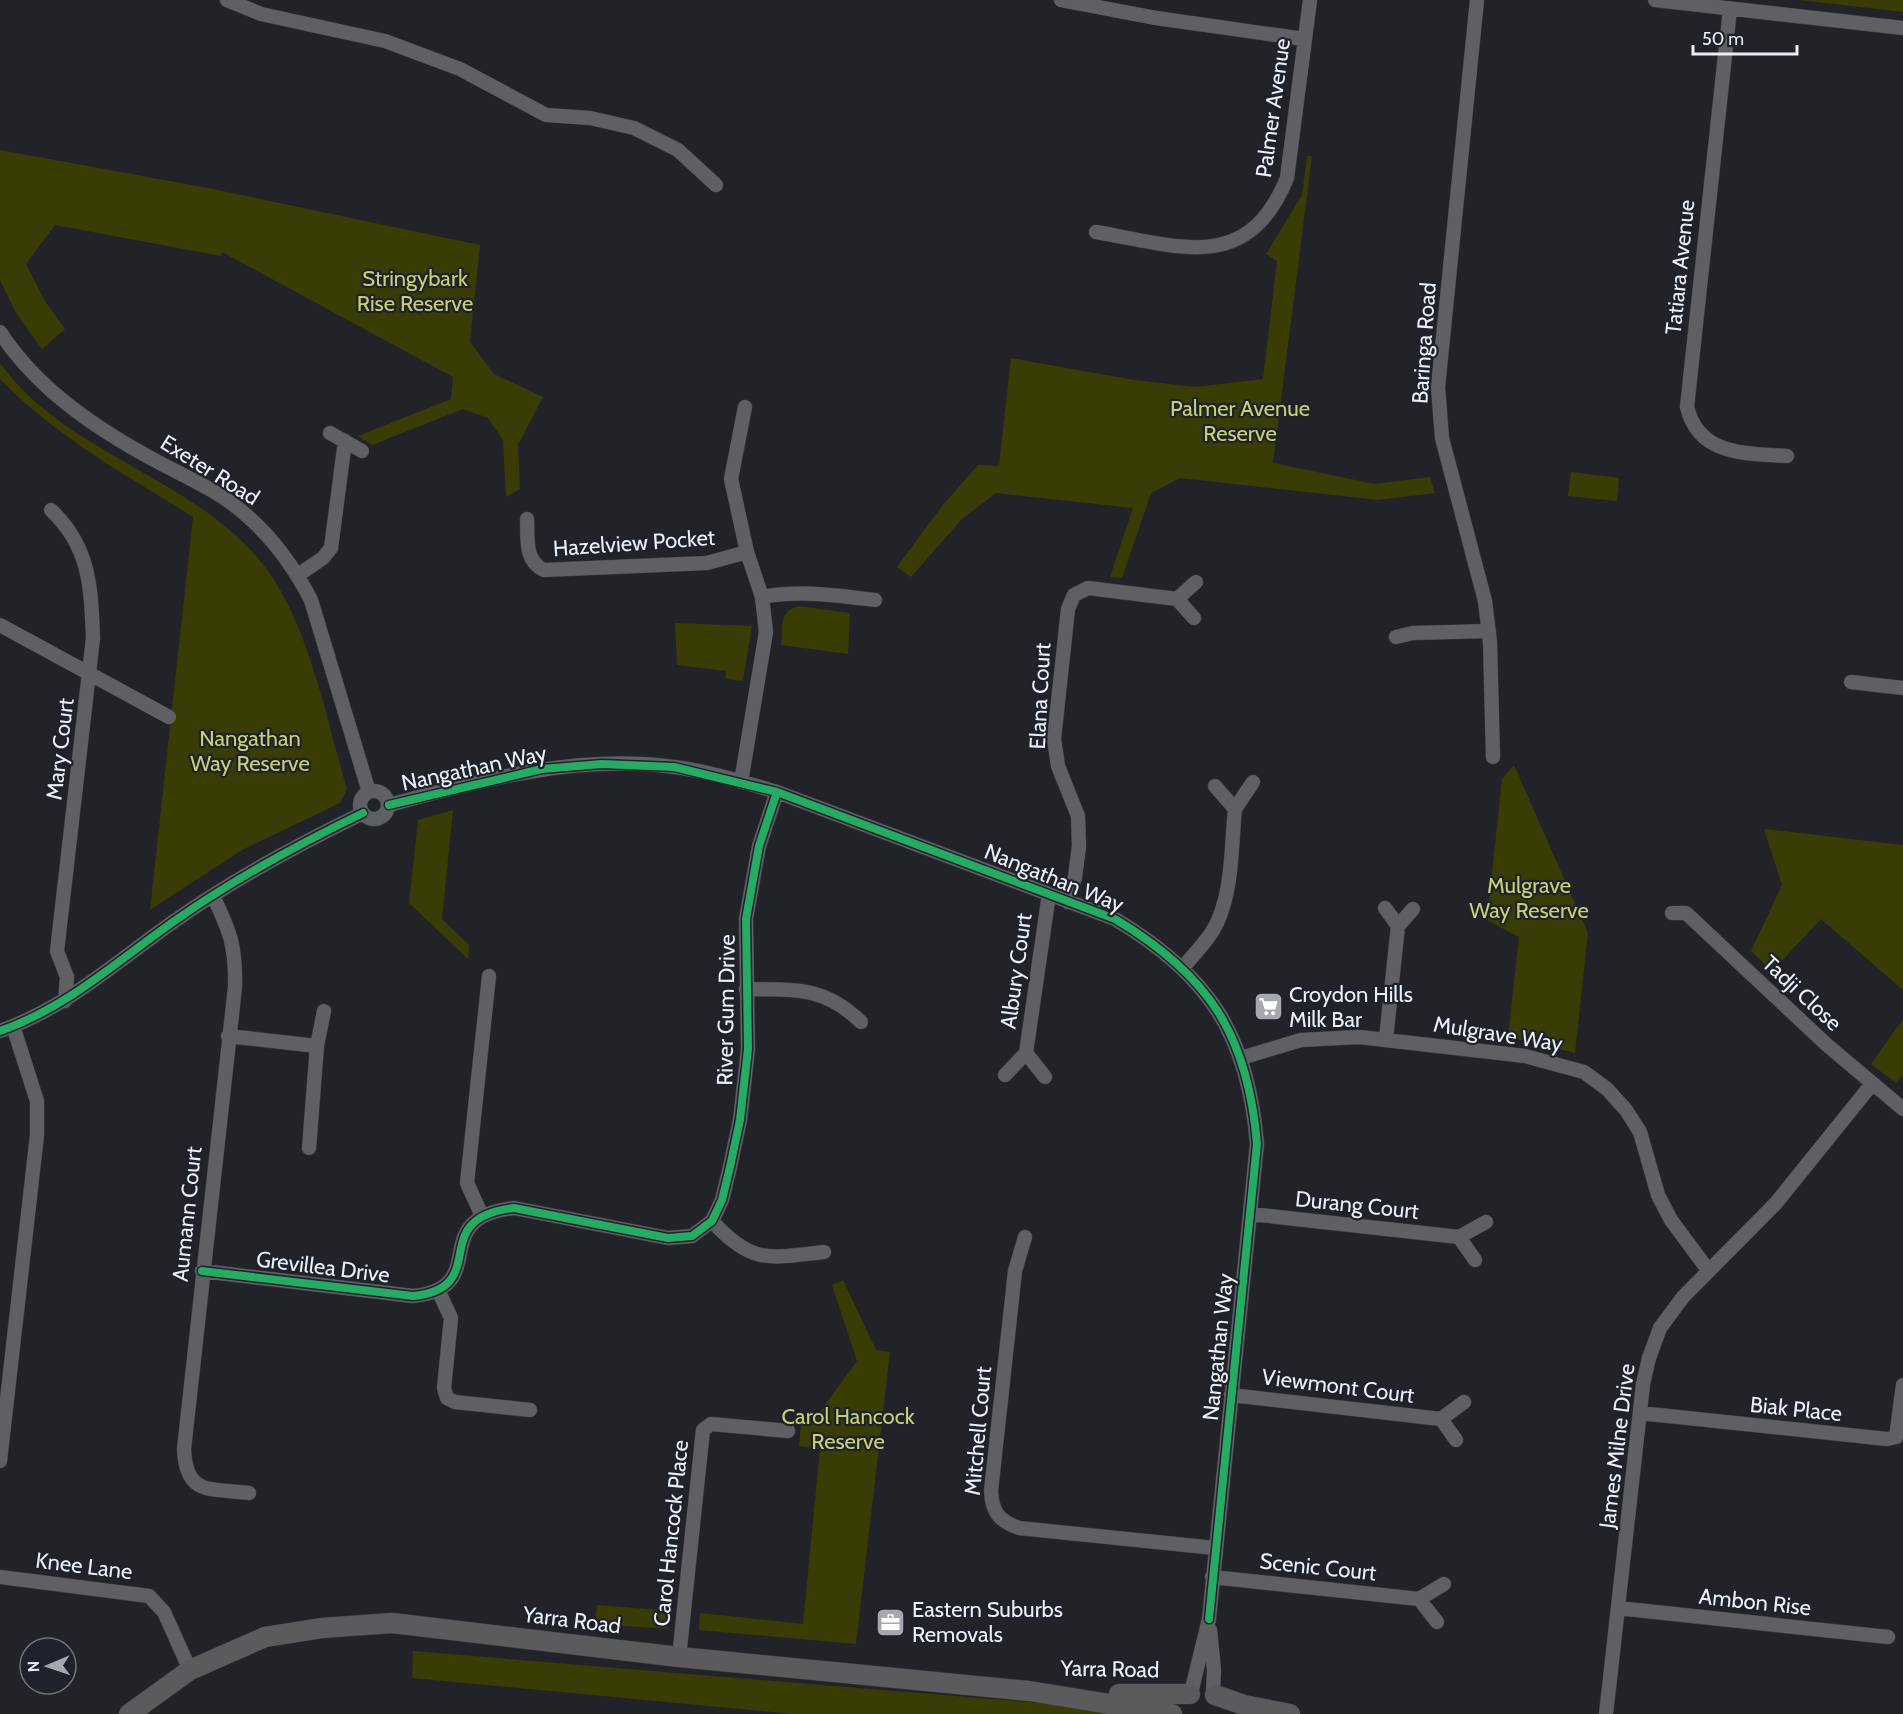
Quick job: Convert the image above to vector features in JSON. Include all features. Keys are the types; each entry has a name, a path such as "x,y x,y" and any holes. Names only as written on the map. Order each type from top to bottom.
{"main road":[{"name":"Yarra Road","path":"129,1714 190,1670 265,1637 322,1628 392,1623 679,1657 1029,1691 1172,1714"},
{"name":"Yarra Road","path":"1029,1691 1190,1693 1202,1689 1216,1701"},
{"path":"1183,1714 1184,1702 1190,1693"},
{"path":"1216,1701 1290,1714"}],"street":[{"path":"227,0 261,14 385,41 460,69 546,115 590,118 634,128 678,150 716,185"},
{"path":"1061,0 1156,18 1304,39"},
{"name":"Palmer Avenue","path":"1096,232 1179,246 1208,248 1234,241 1259,225 1276,204 1287,178 1310,0"},
{"name":"Baringa Road","path":"1477,0 1438,387 1442,438 1477,565 1489,631 1493,757"},
{"path":"1655,0 1903,28"},
{"name":"Tatiara Avenue","path":"1730,9 1687,407 1690,422 1701,436 1717,446 1738,452 1787,456"},
{"name":"Exeter Road","path":"0,332 23,363 56,396 156,461 232,503 268,535 298,575 311,600 325,639 369,792"},
{"path":"741,782 766,632 762,597 747,552 731,479 745,407"},
{"path":"330,433 362,451"},
{"path":"298,575 322,558 331,548 345,441"},
{"name":"Mary Court","path":"51,510 76,537 85,562 92,596 90,674 57,951 67,977 65,1001"},
{"name":"Hazelview Pocket","path":"527,519 529,555 537,567 553,572 707,563 747,552"},
{"path":"1194,618 1177,599 1196,582"},
{"name":"Elana Court","path":"1068,902 1075,877 1079,846 1078,816 1058,766 1054,739 1068,609 1074,594 1088,588 1177,599"},
{"path":"762,597 792,592 810,592 875,600"},
{"path":"0,625 169,717"},
{"path":"1396,637 1413,633 1489,631"},
{"path":"1851,682 1903,688"},
{"name":"Nangathan Way","path":"388,805 542,770 602,764 674,767 777,792 1115,919 1153,942 1183,968 1219,1012 1241,1058 1252,1098 1257,1144 1209,1619 1190,1693"},
{"path":"1183,968 1213,930 1220,913 1230,864 1235,810 1253,782"},
{"path":"1215,786 1235,810"},
{"path":"369,792 382,794 388,805 386,814 378,819 370,819 363,813 361,801 369,792"},
{"name":"River Gum Drive","path":"712,1221 722,1200 740,1120 748,1049 746,920 750,886 759,846 777,792"},
{"path":"0,1461 37,1135 37,1101 7,1029 65,1001 213,896 267,864 363,813"},
{"name":"Albury Court","path":"1005,1076 1026,1053 1049,894"},
{"name":"Aumann Court","path":"213,896 230,930 234,949 235,987 202,1271 184,1449 185,1468 190,1480 203,1487 249,1493"},
{"path":"1385,908 1398,926"},
{"path":"1386,1039 1398,926 1413,909"},
{"name":"Tadji Close","path":"1672,913 1686,913 1872,1084 1903,1109"},
{"path":"482,1216 467,1184 489,976"},
{"path":"746,989 792,990 825,996 843,1005 861,1022"},
{"path":"309,1148 317,1046 324,1011"},
{"path":"228,1036 317,1046"},
{"name":"Mulgrave Way","path":"1241,1058 1281,1045 1317,1038 1359,1037 1525,1056 1584,1072 1607,1089 1626,1110 1640,1132 1658,1195 1671,1220 1708,1269"},
{"name":"Albury Court","path":"1026,1053 1045,1077"},
{"name":"James Milne Drive","path":"1606,1714 1640,1413 1648,1358 1660,1328 1708,1269 1776,1203 1872,1084"},
{"path":"530,1410 455,1402 447,1398 444,1388 451,1318 439,1292 452,1281 457,1270 462,1238 471,1223 482,1216 495,1210 514,1208 668,1238 692,1236 712,1221 742,1250 758,1255 770,1257 824,1252"},
{"name":"Durang Court","path":"1251,1214 1459,1237"},
{"path":"1475,1260 1459,1237 1486,1222"},
{"name":"Mitchell Court","path":"1026,1238 1015,1271 991,1491 995,1512 1007,1523 1019,1528 1215,1548"},
{"name":"Grevillea Drive","path":"202,1271 413,1296 439,1292"},
{"name":"Biak Place","path":"1640,1413 1887,1439 1896,1437 1899,1428 1903,1385"},
{"name":"Viewmont Court","path":"1231,1395 1441,1419 1464,1402"},
{"name":"Viewmont Court","path":"1441,1419 1456,1440"},
{"name":"Carol Hancock Place","path":"679,1657 703,1431 711,1424 788,1431"},
{"name":"Knee Lane","path":"0,1577 149,1596 164,1612 190,1670"},
{"name":"Scenic Court","path":"1212,1577 1419,1599"},
{"path":"1437,1622 1419,1599 1444,1584"},
{"name":"Ambon Rise","path":"1618,1608 1887,1637"},
{"name":"Nangathan Way","path":"1209,1619 1216,1701"}],"green space":[{"path":"1800,0 1903,0 1903,12"},
{"name":"Stringybark Rise Reserve","path":"0,150 208,188 480,245 470,342 494,374 543,397 518,445 520,489 506,497 503,440 488,418 463,409 372,445 358,436 451,399 453,377 222,252 221,256 55,225 26,264 45,301 65,329 42,349 16,313 0,280"},
{"name":"Palmer Avenue Reserve","path":"1307,156 1312,156 1273,463 1375,484 1430,477 1435,493 1378,500 1180,478 1151,493 1122,578 1110,577 1133,508 996,493 961,520 911,577 897,567 942,506 978,465 999,466 1011,358 1134,380 1195,387 1263,379 1277,261 1266,254 1302,195"},
{"name":"Nangathan Way Reserve","path":"0,363 27,394 57,419 196,505 228,529 257,557 275,581 302,637 313,667 347,789 340,803 242,850 150,910 193,517 92,454 44,419 0,379"},
{"path":"1571,472 1619,478 1617,501 1568,496"},
{"path":"799,606 850,613 848,654 781,645 784,616"},
{"path":"675,623 752,626 743,681 726,679 726,671 677,665"},
{"name":"Mulgrave Way Reserve","path":"1514,765 1588,933 1575,1053 1508,1037 1519,937 1487,920 1502,779"},
{"path":"453,810 442,919 469,945 468,959 409,903 418,820"},
{"path":"1764,829 1903,845 1903,990 1821,919 1772,971 1751,951 1782,885"},
{"path":"1903,1019 1903,1075 1896,1083 1871,1064"},
{"name":"Carol Hancock Reserve","path":"843,1280 876,1350 890,1352 856,1644 699,1630 700,1613 803,1624 820,1449 799,1446 802,1415 817,1416 857,1361 832,1285"},
{"path":"597,1605 671,1611 668,1629 595,1624"},
{"path":"413,1651 1087,1707 1131,1714 793,1714 412,1678"}],"cycle path":[{"path":"389,805 542,769 602,764 674,767 777,792 1115,919 1148,940 1176,962 1199,986 1218,1012 1233,1040 1244,1071 1252,1105 1257,1144 1209,1619"},
{"path":"202,1271 413,1296 437,1290 450,1280 457,1267 464,1238 472,1225 487,1214 514,1208 668,1238 692,1236 712,1221 722,1200 740,1120 748,1049 746,919 759,846 777,792"},
{"path":"0,1031 47,1010 69,997 173,922 242,877 289,850 363,813"}],"place":[{"name":"Croydon Hills Milk Bar","path":"1268,1007"},
{"name":"Eastern Suburbs Removals","path":"891,1622"}]}
